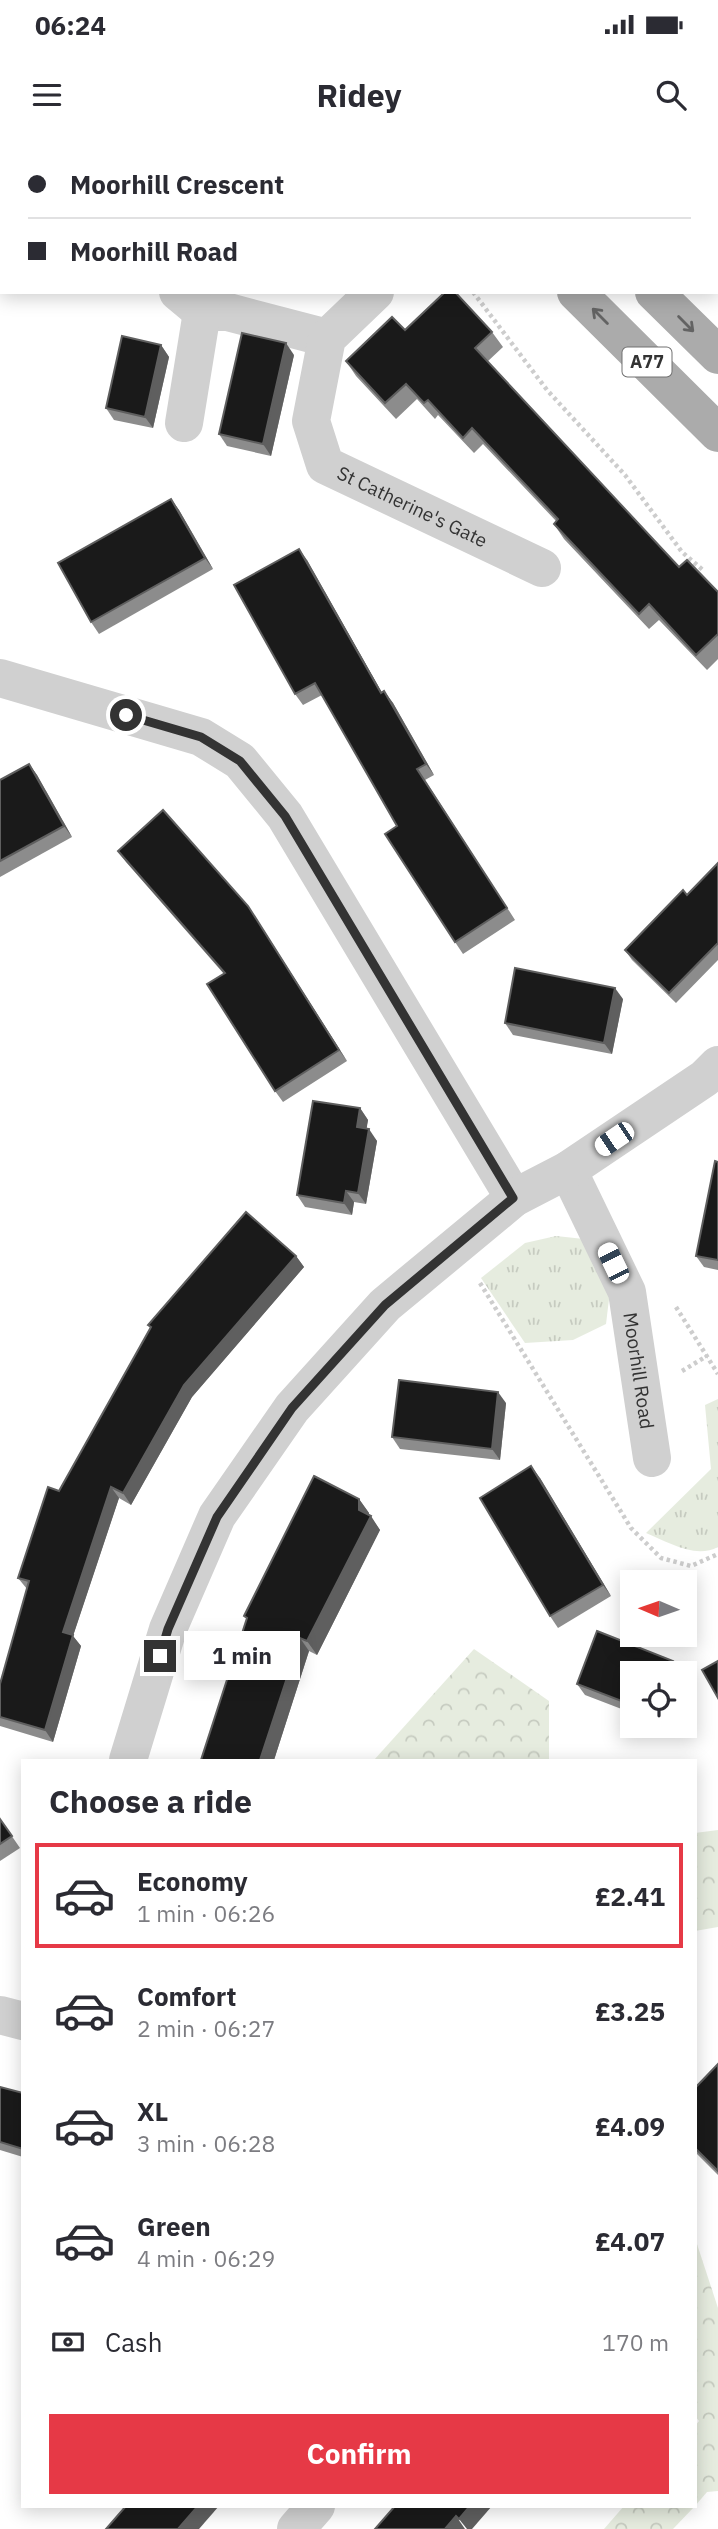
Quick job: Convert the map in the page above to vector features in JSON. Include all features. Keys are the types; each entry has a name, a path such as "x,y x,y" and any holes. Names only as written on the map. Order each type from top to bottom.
{"main road":[{"name":"A77","path":"578,294 718,433"},
{"name":"A77","path":"656,294 718,355"}],"street":[{"path":"184,423 190,302 327,338 373,294"},
{"name":"St Catherine's Gate","path":"327,338 311,421 325,465 542,568"},
{"path":"0,678 201,737 240,761 285,816 513,1198"},
{"path":"128,1759 168,1629 217,1517 292,1408 385,1305 513,1198 568,1170 705,1077 718,1065"},
{"name":"Moorhill Road","path":"568,1170 627,1292 652,1458"},
{"path":"0,2015 21,2020"},
{"path":"296,2529 314,2508"}],"path":[{"path":"475,294 547,390 625,475 682,552 704,571"},
{"path":"456,1245 631,1528 661,1558 691,1566 718,1554"}],"green space":[{"path":"556,1236 584,1239 610,1291 606,1324 573,1340 525,1343 481,1278 525,1243"},
{"path":"718,1399 718,1547 691,1550 646,1533 711,1469 705,1405"},
{"path":"474,1649 549,1701 549,1759 375,1759"},
{"path":"718,1830 718,1927 697,1931 697,1833"},
{"path":"697,2244 718,2308 718,2491 707,2492 697,2504"},
{"path":"622,2508 693,2508 673,2529 604,2529"}],"building":[{"path":"443,294 457,294 492,332 475,348 679,567 687,560 718,592 718,634 696,655 649,604 639,614 554,524 558,519 472,428 463,438 428,400 424,403 406,384 385,403 346,361 392,317 405,330"},
{"path":"242,333 286,343 263,444 219,434"},
{"path":"122,336 161,345 145,417 106,408"},
{"path":"171,499 205,558 91,622 58,563"},
{"path":"299,549 381,693 384,691 426,764 417,769 507,908 455,942 385,834 397,826 315,683 295,694 234,585"},
{"path":"29,764 64,826 0,861 0,780"},
{"path":"163,810 248,906 339,1050 275,1091 207,984 225,973 118,851"},
{"path":"718,863 718,943 669,993 625,950 683,890 687,895"},
{"path":"515,968 615,988 604,1043 505,1023"},
{"path":"313,1101 360,1108 357,1127 369,1129 358,1193 346,1191 344,1203 297,1195"},
{"path":"715,1161 718,1162 718,1260 696,1256"},
{"path":"246,1212 296,1256 184,1385 123,1493 111,1487 63,1632 73,1635 45,1730 0,1717 0,1684 29,1581 18,1578 48,1487 59,1491 151,1327 148,1325"},
{"path":"399,1380 498,1392 492,1449 392,1437"},
{"path":"531,1466 603,1585 550,1616 480,1498"},
{"path":"314,1476 359,1499 359,1510 371,1516 307,1641 300,1638 260,1759 201,1759 247,1618 244,1616"},
{"path":"597,1631 620,1640 620,1647 638,1647 673,1661 620,1661 620,1700 577,1684"},
{"path":"718,1661 718,1698 702,1670"},
{"path":"0,1819 12,1836 0,1844"},
{"path":"718,2064 718,2171 697,2150 697,2086"},
{"path":"0,2087 21,2092 21,2148 0,2142"},
{"path":"124,2508 196,2508 178,2529 106,2529"},
{"path":"393,2508 468,2508 459,2519 456,2516 445,2529 375,2529"}],"route":[{"path":"126,715 201,737 240,761 285,816 513,1198 385,1305 292,1408 217,1517 168,1629 160,1656"}]}
